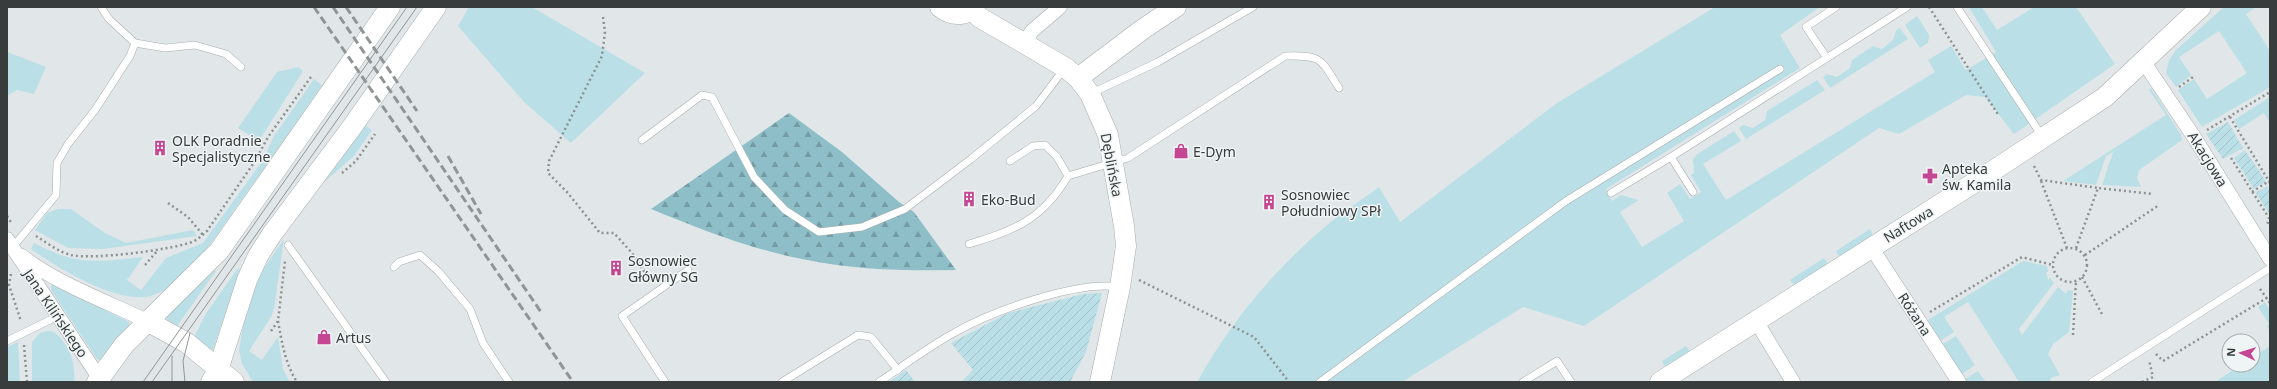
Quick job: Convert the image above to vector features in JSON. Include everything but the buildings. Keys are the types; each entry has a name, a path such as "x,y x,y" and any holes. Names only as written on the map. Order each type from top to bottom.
{"main road":[{"path":"100,381 124,345 219,251 390,7"},
{"path":"275,171 336,94 398,7"},
{"path":"214,376 247,280 258,256 309,183 356,109 429,7"},
{"path":"309,183 352,127 436,7"},
{"path":"940,7 945,11 956,15 974,8"},
{"path":"1072,73 1176,7"},
{"name":"Naftowa","path":"1660,382 1756,322 2105,97 2201,7"},
{"name":"Dęblińska","path":"974,8 979,17 1072,73 1090,94 1108,135 1114,163 1126,246 1126,282 1100,382"},
{"path":"147,321 182,340 214,376 234,382"}],"street":[{"path":"1024,44 1032,31 1060,7"},
{"name":"Akacjowa","path":"2143,61 2194,137 2270,259"},
{"name":"Jana Kilińskiego","path":"10,244 31,263 147,321"},
{"name":"Jana Kilińskiego","path":"10,244 100,381"},
{"name":"Różana","path":"1871,247 1959,382"},
{"path":"1756,322 1793,382"}],"lane":[{"path":"101,7 109,19 135,43 165,48 195,45 226,54 240,67"},
{"path":"1090,94 1158,62 1253,7"},
{"path":"1827,58 1806,28 1836,7"},
{"path":"1611,193 1672,157 1907,7"},
{"path":"1957,7 2043,138"},
{"path":"10,244 28,231 56,195 57,163 68,144 95,110 130,56 135,43"},
{"path":"969,244 1013,229 1042,211 1057,196 1068,176 1128,158 1285,56 1310,56 1321,61 1339,88"},
{"path":"1320,382 1566,201 1780,69"},
{"path":"642,140 702,95 712,97 754,178 785,210 819,232 862,227 906,209 1036,106 1072,73"},
{"path":"1010,161 1034,146 1045,145 1057,157 1068,176"},
{"path":"1672,157 1693,192"},
{"path":"288,245 386,382"},
{"path":"394,267 399,262 420,255 438,271 470,309 483,344 509,382"},
{"path":"2092,382 2270,268"},
{"path":"666,382 622,316 688,270"},
{"path":"879,382 952,333 991,315 1060,293 1092,286 1126,282"},
{"path":"7,341 58,316"},
{"path":"782,382 858,336 871,338 898,370"},
{"path":"1523,382 1557,360 1571,382"}],"path":[{"path":"1929,7 1999,116"},
{"path":"603,17 605,32 602,56 549,161 548,173 567,192 600,233 614,232 632,253 653,284 648,288"},
{"path":"7,216 12,224 28,231 55,248 70,254 83,256 158,249 190,243 203,235 256,161 268,137 310,77"},
{"path":"2175,89 2193,78"},
{"path":"2194,137 2270,92"},
{"path":"2230,117 2270,182 2252,192"},
{"path":"340,176 356,161 375,134"},
{"path":"2231,158 2269,218 2267,233"},
{"path":"2032,161 2041,180 2067,248"},
{"path":"2041,180 2153,194"},
{"path":"2076,248 2098,188"},
{"path":"168,203 188,217 203,235"},
{"path":"2085,255 2159,205"},
{"path":"288,245 278,321 282,347 290,370 297,382"},
{"path":"2067,248 2076,248 2085,255 2087,267 2082,277 2076,281 2068,282 2060,279 2055,272 2053,265 2056,255 2067,248"},
{"path":"145,265 158,249"},
{"path":"1919,320 2022,257 2053,265"},
{"path":"2082,277 2104,316"},
{"path":"2254,278 2270,303"},
{"path":"2073,335 2076,281"},
{"path":"1126,282 1202,309 1254,337 1289,382"},
{"path":"2142,382 2153,377 2148,362 2150,357 2155,353 2163,361 2270,296"},
{"path":"271,331 278,321"}],"shaded area":[{"path":"469,7 532,7 645,73 571,143 524,102 458,26"},
{"path":"1715,7 1820,7 1780,35 1800,68 1606,189 1612,201 1621,195 1639,200 1620,212 1642,247 1684,221 1667,193 1680,184 1690,199 1701,192 1691,175 1694,173 1693,160 1696,155 1734,131 1741,141 1703,164 1726,200 1935,72 1928,60 1951,46 1966,70 1996,52 1969,7 1982,7 1997,30 2034,7 2076,7 2115,64 2014,134 1985,97 1966,95 1899,134 1879,128 1584,326 1523,307 1402,382 1197,382 1210,359 1240,316 1274,276 1312,238 1343,212 1379,187 1400,222 1557,103"},
{"path":"2224,7 2256,7 2246,14 2270,51 2270,87 2202,127 2178,90 2194,79 2207,99 2247,73 2219,31 2179,57 2191,75 2176,87 2166,73 2169,60 2176,50"},
{"path":"1917,16 1929,35 1928,43 1920,48 1905,25"},
{"path":"1900,28 1908,39 1830,88 1823,77 1827,74 1837,77 1850,68 1852,60 1873,46 1882,49 1893,40 1896,31"},
{"path":"7,52 46,67 34,94 17,90 7,96"},
{"path":"298,67 303,71 259,141 238,128 277,72"},
{"path":"314,79 322,85 205,251 177,281 169,287 146,297 132,297 117,294 102,289 70,274 31,249 34,243 63,256 75,259 99,261 143,257 127,280 141,290 166,258 203,243 263,160 274,136"},
{"path":"1817,80 1825,90 1746,139 1739,128 1743,125 1753,128 1765,120 1767,111"},
{"path":"2151,88 2181,135 2182,140 2139,170 2137,178 2141,187 2102,185 2113,152 2106,156 2096,185 2063,181 2166,115 2149,90"},
{"path":"2270,97 2270,123 2264,113 2239,129 2234,120"},
{"path":"2228,122 2243,148 2223,159 2206,134"},
{"path":"364,125 372,130 354,156 323,183"},
{"path":"2245,150 2266,181 2254,189 2234,158"},
{"path":"2267,186 2270,192 2270,215 2256,193"},
{"path":"58,209 71,209 105,233 126,243 193,230 197,236 103,249 68,248 35,230 47,213"},
{"path":"1870,229 1872,237 1843,256 1838,255 1836,251"},
{"path":"284,239 274,309 271,317 249,351 262,360 278,337 283,369 290,382 253,382 242,364 239,350 244,321 259,275"},
{"path":"1824,258 1827,262 1826,266 1797,284 1793,284 1790,280"},
{"path":"2023,261 2047,266 2048,272 2046,272 2048,280 2050,278 2054,283 2019,329 2022,335 2058,287 2066,294 2068,290 2073,291 2069,332 2053,344 2048,354 2060,375 2051,378 2050,382 2019,382 1968,302 1944,317 1954,332 1940,341 1928,320"},
{"path":"238,268 240,269 212,352 194,337 207,312"},
{"path":"214,271 216,271 177,326 167,320 167,315"},
{"path":"51,285 54,285 129,322 130,326 100,360 97,359 51,290"},
{"path":"1102,293 1086,352 1070,382 961,382 973,370 951,343 1008,313 1083,294"},
{"path":"2265,302 2270,311 2270,332 2267,326 2269,324 2258,307"},
{"path":"48,331 54,332 64,342 73,361 74,382 32,382 32,342 40,333"},
{"path":"1956,336 1975,365 1962,374 1943,344"},
{"path":"18,342 20,382 7,382 7,347"},
{"path":"1686,346 1691,353 1665,367 1662,361"},
{"path":"2270,346 2270,382 2215,382 2229,373 2261,373 2261,352"},
{"path":"906,370 915,382 889,382"},
{"path":"1978,371 1986,382 1967,382 1965,379"}],"green space":[{"path":"789,113 842,152 899,202 914,212 956,270 862,268 787,256 747,245 709,232 651,209"}],"tram line":[{"path":"143,382 407,7"},
{"path":"152,382 417,7"},
{"path":"185,382 183,361 190,333"},
{"path":"172,356 172,382"}],"railway":[{"path":"314,7 573,382"},
{"path":"333,7 541,312"},
{"path":"346,7 417,111"},
{"path":"448,156 481,214"}],"place":[{"name":"OLK Poradnie Specjalistyczne","path":"160,148"},
{"name":"E-Dym","path":"1181,151"},
{"name":"Apteka św. Kamila","path":"1930,176"},
{"name":"Eko-Bud","path":"969,199"},
{"name":"Sosnowiec Południowy SPł","path":"1269,202"},
{"name":"Sosnowiec Główny SG","path":"616,268"},
{"name":"Artus","path":"324,337"}]}
